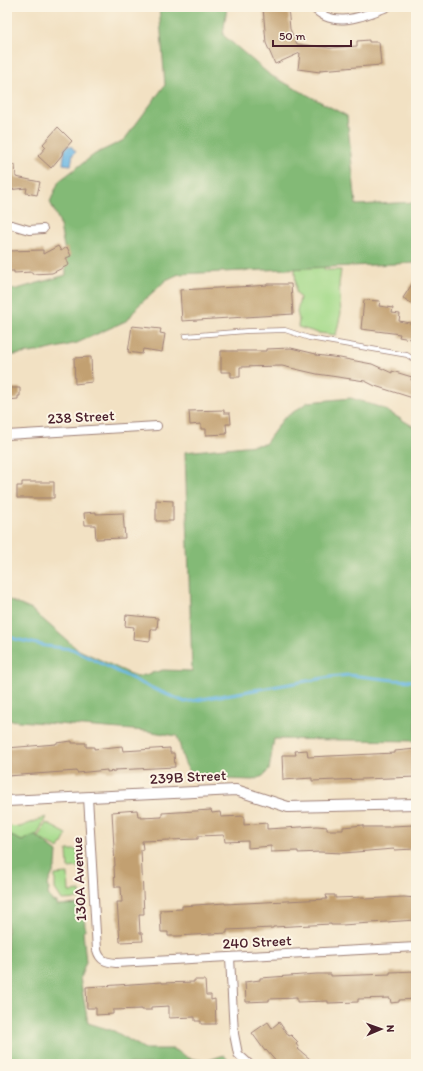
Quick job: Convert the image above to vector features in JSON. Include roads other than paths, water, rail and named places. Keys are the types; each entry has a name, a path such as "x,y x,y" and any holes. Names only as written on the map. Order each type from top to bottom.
{"street":[{"path":"314,7 320,14 336,20 355,19 387,7"},
{"path":"7,225 28,230 43,229"},
{"name":"238 Street","path":"7,435 157,426"},
{"name":"239B Street","path":"7,801 236,790 288,807 416,804"},
{"name":"130A Avenue","path":"88,797 97,950 101,959"},
{"name":"240 Street","path":"101,959 116,963 416,947"},
{"path":"230,957 234,1034 238,1054 248,1064"}],"lane":[{"path":"185,336 247,331 285,330 309,338 407,356 416,361"}],"water":[{"path":"68,145 70,147 71,146 76,152 73,154 71,165 63,164 65,148"}],"waterway":[{"path":"7,635 15,639 46,646 72,649 147,686 185,702 349,675 416,681"}]}
